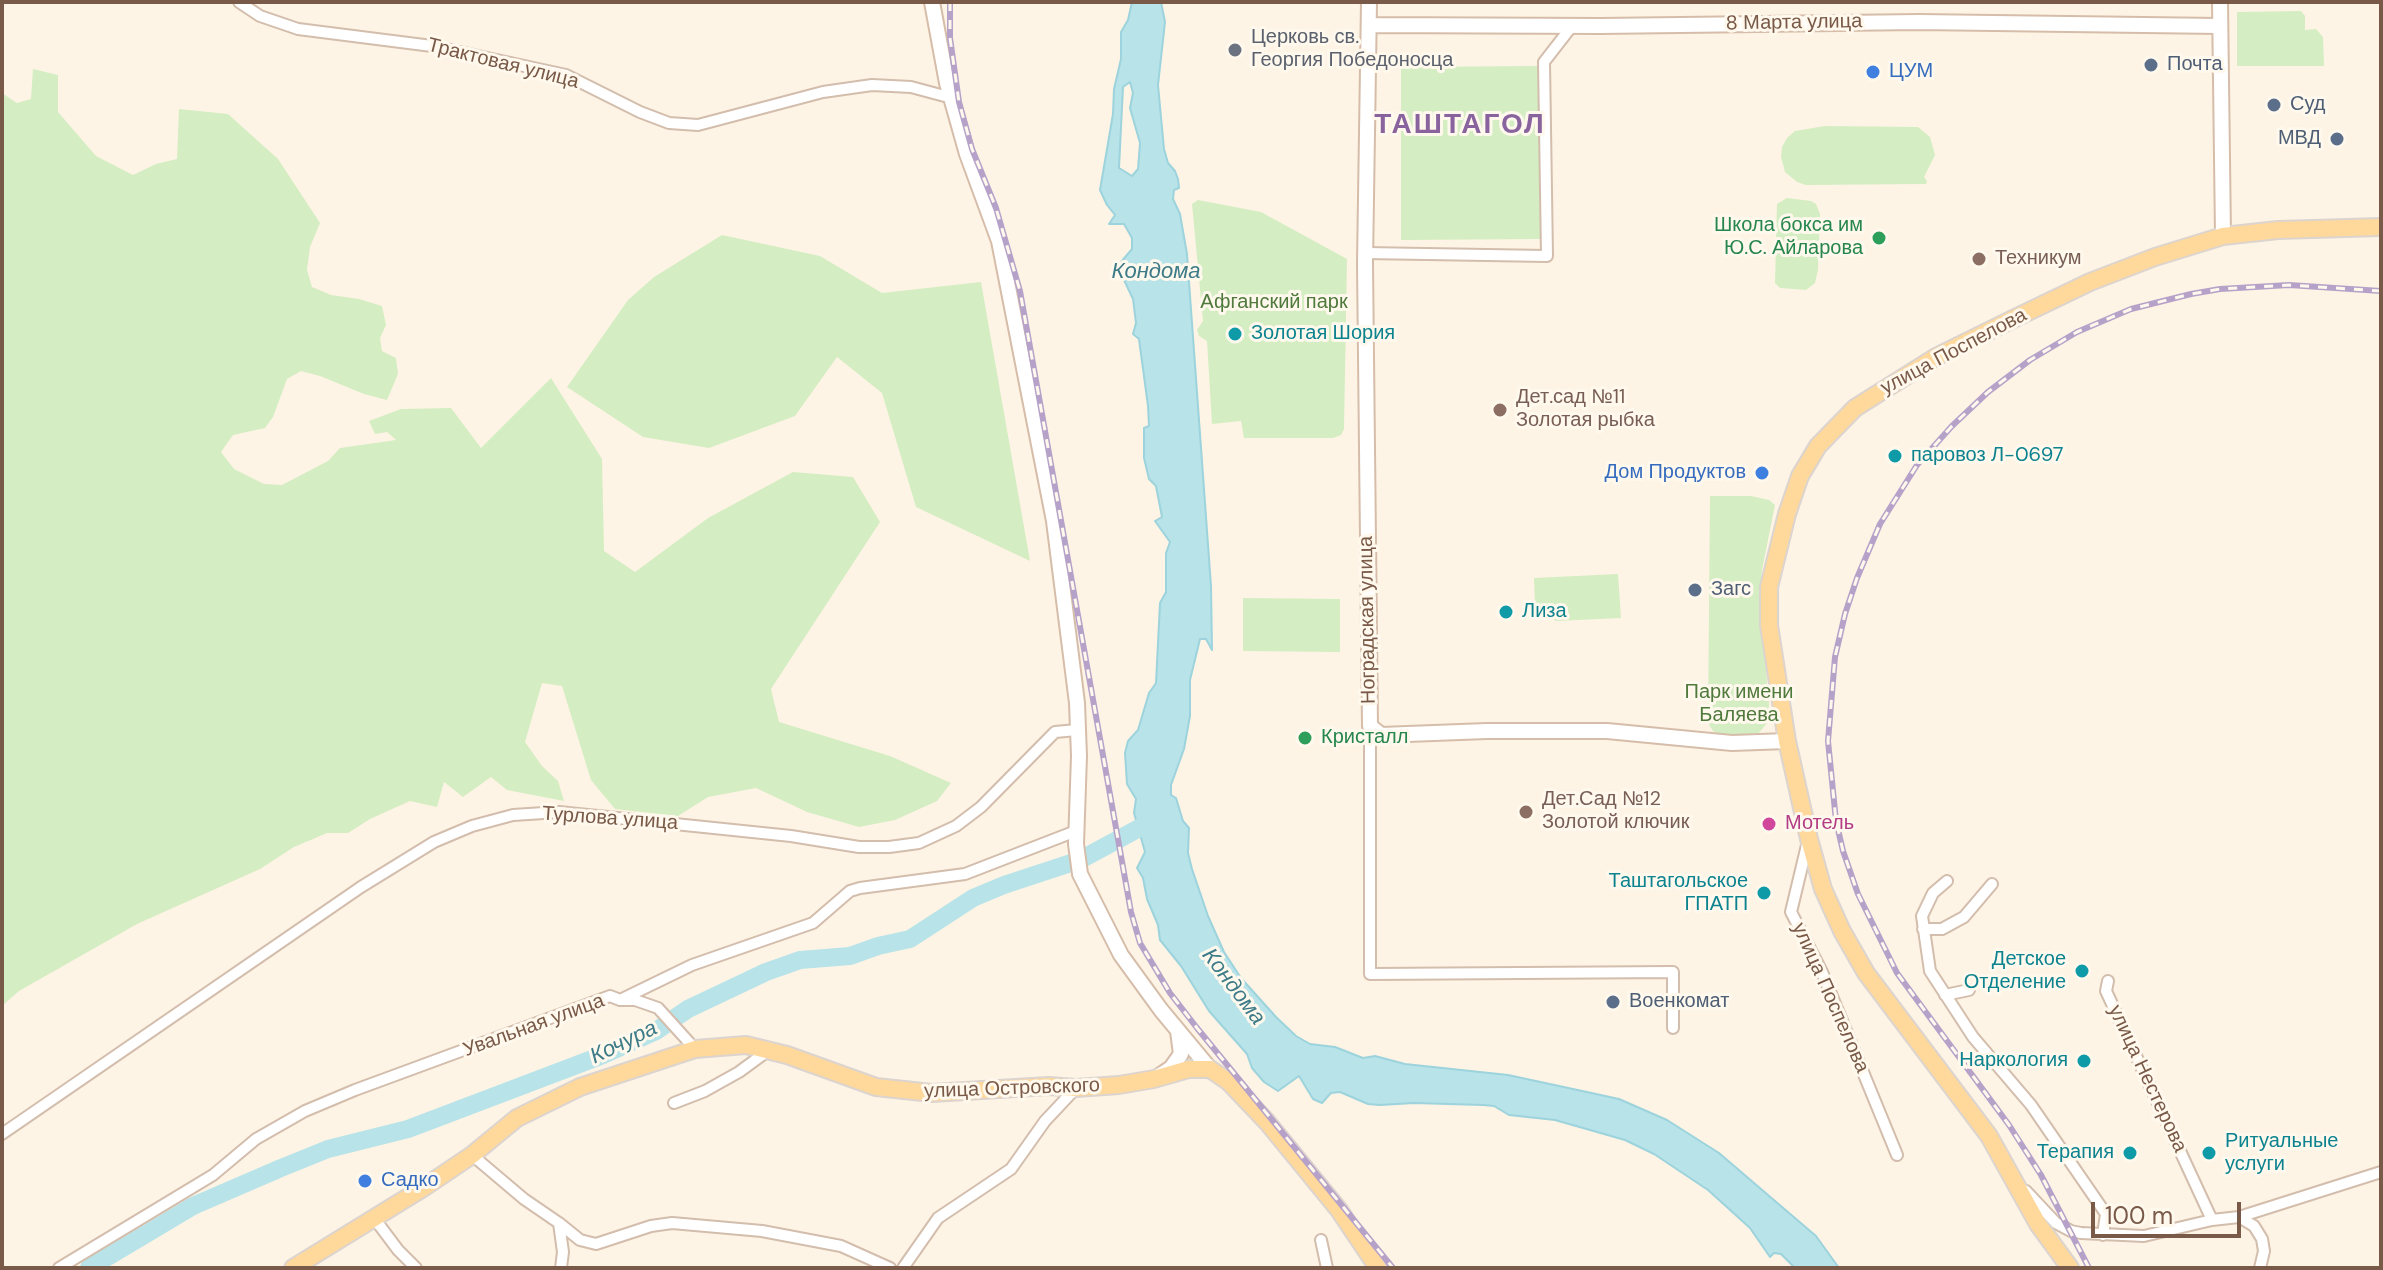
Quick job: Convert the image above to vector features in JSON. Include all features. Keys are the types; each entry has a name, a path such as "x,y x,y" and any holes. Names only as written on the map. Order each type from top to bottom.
{"main road":[{"name":"улица Поспелова","path":"2070,1268 2038,1224 1989,1136 1866,973 1823,889 1787,741 1771,639 1769,587 1776,550 1800,476 1825,437 1868,399 1936,357 2090,282 2223,236 2278,230 2381,227"},
{"name":"улица Островского","path":"293,1268 472,1155 517,1118 580,1087 695,1049 746,1045 876,1087 932,1093 1119,1085 1189,1069 1210,1069"},
{"path":"1210,1069 1229,1082 1267,1122 1339,1210 1378,1268"}],"street":[{"name":"Трактовая улица","path":"239,2 260,16 298,29 432,46 566,75 669,123 698,125 823,92 872,85 911,87 952,98"},
{"path":"932,2 947,83 967,154 999,241 1054,521 1077,703 1079,769 1076,837 1080,874 1121,955 1210,1069"},
{"name":"Ноградская улица","path":"1369,2 1365,253 1370,974 1673,972 1673,1028"},
{"path":"2220,2 2223,236"},
{"name":"8 Марта улица","path":"1369,25 1919,22 2219,26"},
{"path":"1365,253 1547,256 1544,62 1572,26"},
{"path":"1370,726 1381,735 1607,731 1732,743 1787,741"},
{"name":"Турлова улица","path":"2,1134 361,887 434,842 472,826 513,815 559,812 791,836 859,847 919,843 956,826 981,807 1055,732 1077,730"},
{"name":"Увальная улица","path":"59,1268 213,1175 256,1139 305,1111 610,996 620,1000 692,965 813,923 850,891 965,874 1076,837"},
{"name":"улица Поспелова","path":"1809,839 1791,912 1822,972 1897,1155"},
{"path":"1947,881 1933,893 1922,916 1930,971 1973,1037 2031,1105 2106,1214 2103,1235"},
{"path":"1923,929 1942,929 1964,917 1992,884"},
{"name":"улица Нестерова","path":"2108,981 2106,991 2212,1220"},
{"path":"1945,995 1969,990"},
{"path":"620,1000 635,1000 658,1008 695,1049"},
{"path":"1154,1079 1178,1061 1181,1054 1178,1030"},
{"path":"674,1103 705,1091 769,1050"},
{"path":"903,1268 938,1218 1011,1169 1045,1121 1076,1088"},
{"path":"472,1155 524,1199 580,1240 596,1244 651,1226 672,1223 762,1231 841,1246 890,1268"},
{"path":"2014,1178 2056,1223 2071,1231 2144,1236 2239,1217 2381,1172"},
{"path":"2239,1217 2254,1226 2262,1239 2264,1251 2260,1268"},
{"path":"374,1218 416,1268"},
{"path":"559,1223 563,1252 561,1268"},
{"path":"1321,1240 1327,1268"}],"green space":[{"path":"2301,11 2305,16 2305,30 2316,29 2323,37 2324,66 2237,66 2237,12"},
{"path":"1539,66 1540,239 1401,240 1401,67"},
{"path":"33,69 58,75 58,112 96,156 133,175 156,164 177,159 179,109 228,114 278,159 320,223 310,247 307,270 312,287 331,295 382,306 386,325 380,338 382,351 396,358 398,374 387,400 301,371 287,379 273,417 265,428 233,435 221,452 234,469 264,484 282,485 328,461 340,448 396,440 387,432 375,434 369,421 401,409 451,408 481,448 551,378 602,459 604,551 635,572 708,518 793,472 853,477 880,522 771,689 779,722 890,756 951,783 937,801 895,820 859,827 807,812 756,788 708,797 678,816 615,809 591,780 562,686 542,683 525,742 542,766 558,781 564,801 507,790 491,777 463,797 444,782 437,807 410,801 348,833 327,833 294,847 260,869 137,924 19,991 2,1006 2,93 17,103 31,99"},
{"path":"1825,126 1918,127 1930,137 1935,155 1924,177 1926,184 1806,185 1797,182 1785,172 1782,147 1795,131"},
{"path":"1787,198 1811,201 1816,204 1820,214 1818,270 1815,283 1806,290 1780,288 1775,283 1777,204"},
{"name":"Афганский парк","path":"1198,200 1261,212 1347,259 1344,429 1341,435 1333,438 1244,438 1241,421 1212,424 1207,341 1199,336 1197,330 1203,321 1192,204"},
{"path":"722,235 820,256 882,293 981,282 1030,561 916,507 882,393 837,357 795,416 709,448 643,437 567,387 628,300 654,277"},
{"name":"Парк имени Баляева","path":"1710,496 1751,496 1769,500 1775,505 1762,570 1760,600 1768,722 1758,734 1726,737 1713,731 1708,723"},
{"path":"1618,574 1621,618 1556,621 1535,605 1534,578"},
{"path":"1243,598 1340,599 1340,652 1243,651"}],"water":[{"name":"Кондома","path":"1132,2 1161,2 1165,22 1158,85 1164,149 1178,179 1179,188 1174,190 1173,199 1180,214 1187,254 1211,586 1212,650 1206,639 1200,639 1190,680 1190,716 1184,749 1171,785 1171,795 1176,798 1183,821 1189,828 1188,853 1192,869 1224,952 1241,978 1276,1017 1296,1036 1310,1044 1335,1047 1363,1058 1375,1056 1405,1064 1508,1075 1619,1099 1667,1120 1719,1153 1816,1236 1839,1268 1795,1268 1781,1254 1774,1253 1770,1257 1750,1228 1708,1190 1654,1154 1625,1140 1555,1120 1509,1115 1494,1106 1368,1104 1340,1092 1331,1093 1322,1103 1313,1099 1299,1076 1278,1091 1264,1082 1252,1068 1247,1054 1209,1011 1181,966 1160,940 1143,878 1137,868 1145,852 1134,813 1136,799 1127,784 1125,753 1128,741 1138,730 1149,693 1156,683 1160,603 1166,592 1166,553 1170,542 1155,521 1162,517 1156,486 1149,479 1144,458 1144,428 1149,426 1139,339 1133,334 1136,323 1133,299 1124,280 1119,278 1121,262 1132,249 1132,238 1124,224 1109,224 1115,215 1100,190 1121,59 1121,32 1128,20","holes":["1130,82 1133,93 1130,108 1140,143 1138,169 1132,176 1119,168 1123,87"]}],"waterway":[{"name":"Кочура","path":"89,1268 193,1206 281,1168 328,1149 408,1129 603,1055 656,1031 688,1009 766,972 800,960 850,956 910,939 973,898 1080,860 1156,819"}],"railway":[{"path":"950,2 950,38 959,102 972,149 996,208 1020,291 1131,912 1140,943 1170,993 1197,1028 1393,1268"},
{"path":"2089,1268 2041,1175 2009,1125 1897,973 1858,894 1836,821 1828,741 1835,657 1845,614 1880,524 1917,465 1988,392 2030,360 2077,332 2131,309 2191,294 2289,285 2381,291"}],"place":[{"name":"Церковь св. Георгия Победоносца","path":"1235,50"},
{"name":"Почта","path":"2151,65"},
{"name":"ЦУМ","path":"1873,72"},
{"name":"Суд","path":"2274,105"},
{"name":"МВД","path":"2337,139"},
{"name":"Школа бокса им Ю.С. Айларова","path":"1879,238"},
{"name":"Техникум","path":"1979,259"},
{"name":"Золотая Шория","path":"1235,334"},
{"name":"Дет.сад №11 Золотая рыбка","path":"1500,410"},
{"name":"паровоз Л-0697","path":"1895,456"},
{"name":"Дом Продуктов","path":"1762,473"},
{"name":"Загс","path":"1695,590"},
{"name":"Лиза","path":"1506,612"},
{"name":"Кристалл","path":"1305,738"},
{"name":"Дет.Сад №12 Золотой ключик","path":"1526,812"},
{"name":"Мотель","path":"1769,824"},
{"name":"Таштагольское ГПАТП","path":"1764,893"},
{"name":"Детское Отделение","path":"2082,971"},
{"name":"Военкомат","path":"1613,1002"},
{"name":"Наркология","path":"2084,1061"},
{"name":"Терапия","path":"2130,1153"},
{"name":"Ритуальные услуги","path":"2209,1153"},
{"name":"Садко","path":"365,1181"}],"district":[{"name":"ТАШТАГОЛ","path":"1460,126"}]}
